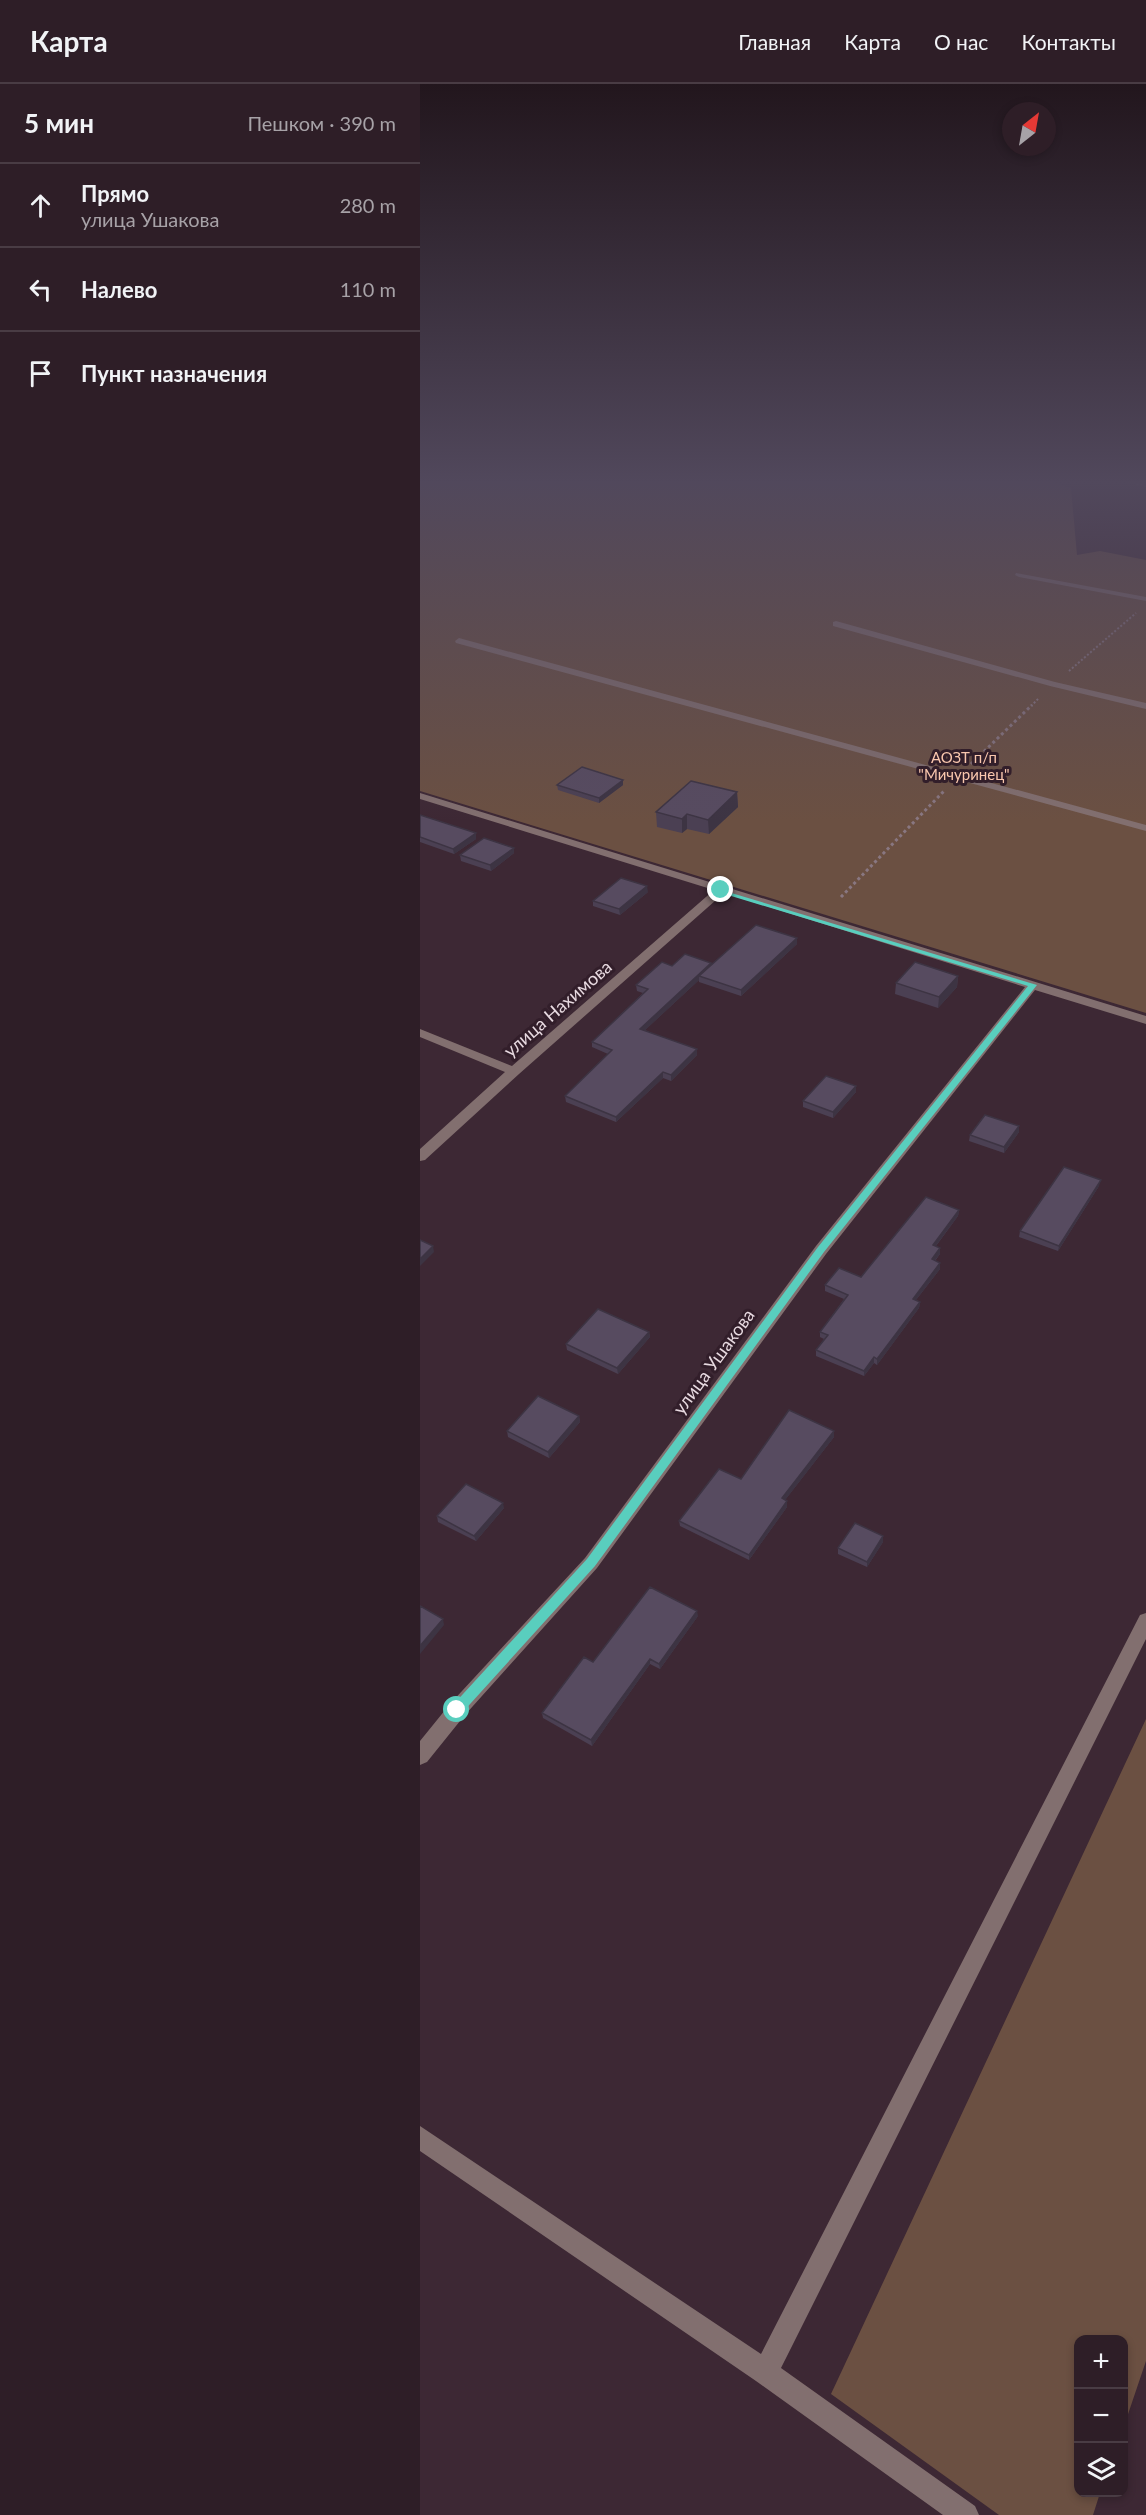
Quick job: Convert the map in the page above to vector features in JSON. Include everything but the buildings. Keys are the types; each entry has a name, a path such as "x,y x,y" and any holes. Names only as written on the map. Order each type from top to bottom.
{"street":[{"path":"1117,593 1146,599"},
{"path":"836,624 1053,684 1146,706"},
{"path":"459,642 1146,828"},
{"path":"420,796 1146,1020"},
{"name":"улица Нахимова","path":"420,1157 514,1071 721,890"},
{"name":"улица Ушакова","path":"420,1756 457,1710 591,1563 821,1250 1033,985"},
{"path":"420,1032 514,1071"},
{"path":"765,2372 1146,1621"},
{"path":"420,2138 765,2372 966,2515"}],"path":[{"path":"841,897 1053,684 1138,612"}],"green space":[{"name":"АОЗТ п/п \"Мичуринец\"","path":"420,593 1146,593 1146,1013 420,791"},
{"path":"1146,1719 1146,2361 1128,2414 1128,2335 1074,2335 1074,2497 1099,2497 1093,2515 999,2515 831,2394"}],"route":[{"path":"457,1710 591,1563 821,1250 1033,985 721,890"}]}
